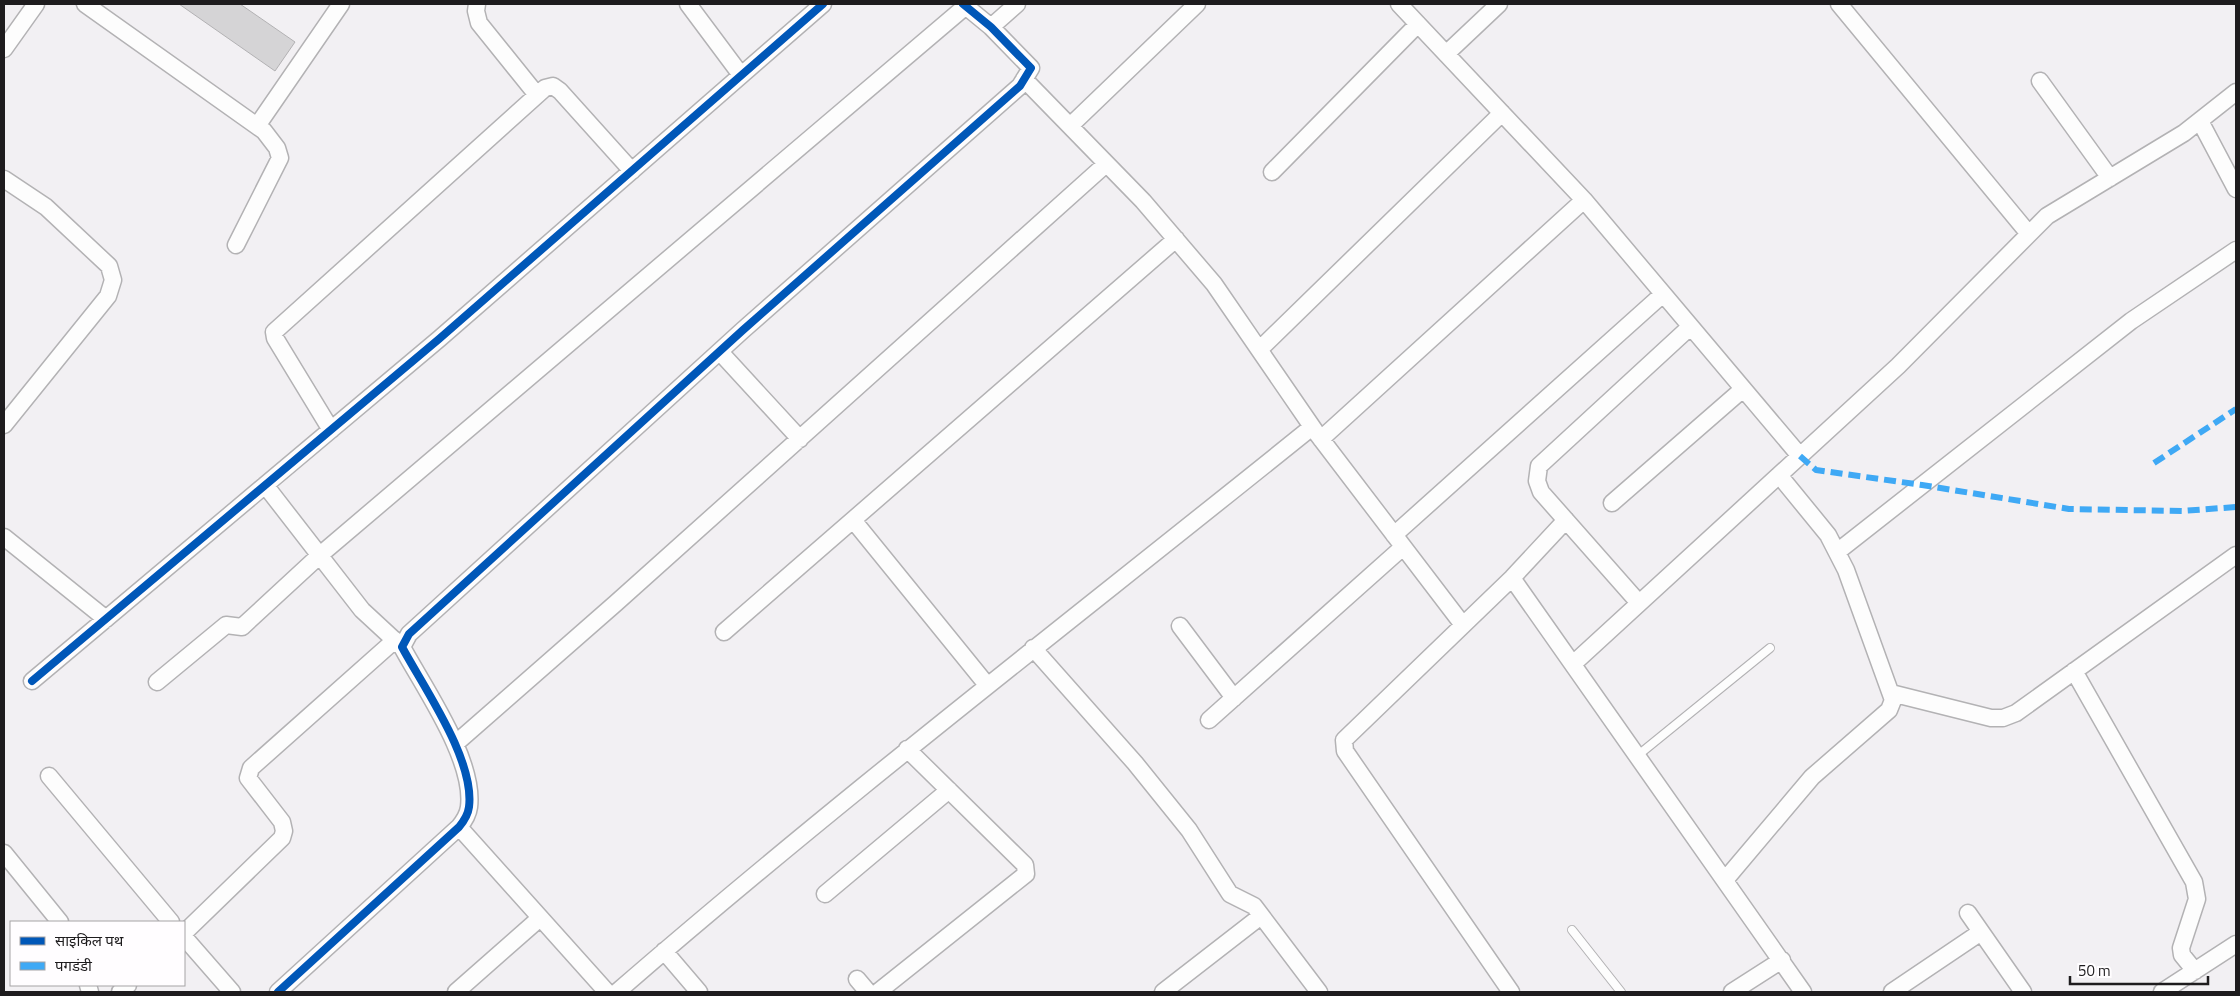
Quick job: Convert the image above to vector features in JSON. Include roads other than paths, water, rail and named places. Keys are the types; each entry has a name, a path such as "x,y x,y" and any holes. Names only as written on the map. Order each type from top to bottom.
{"street":[{"path":"4,49 36,4"},
{"path":"85,4 257,126 277,148 280,158 236,245"},
{"path":"257,126 341,4"},
{"path":"477,4 476,11 479,23 537,95"},
{"path":"688,4 741,75"},
{"path":"32,681 331,430 823,4"},
{"path":"991,27 1017,4"},
{"path":"1070,126 1197,4"},
{"path":"1399,4 1584,200 1800,456"},
{"path":"1446,54 1499,4"},
{"path":"1839,4 2029,234"},
{"path":"156,682 226,624 242,627 320,555 965,5 991,27 1030,68 1020,86 720,352 399,644 251,768 248,778 282,822 284,831 282,838 185,932"},
{"path":"1272,172 1418,24"},
{"path":"1024,79 1176,239 1214,284 1316,433 1463,625"},
{"path":"2040,81 2110,178"},
{"path":"331,430 275,338 274,332 545,88 553,86 560,91 632,171"},
{"path":"1573,664 1898,366 2029,234 2061,207 2200,121 2236,92"},
{"path":"1260,349 1502,113"},
{"path":"2200,121 2236,188"},
{"path":"456,744 1106,164"},
{"path":"4,179 46,207 109,266 113,280 108,296 4,425"},
{"path":"617,992 907,749 1033,648 1316,433 1584,200"},
{"path":"724,632 1176,239"},
{"path":"1837,552 2131,321 2236,250"},
{"path":"1209,720 1663,294"},
{"path":"1640,603 1541,492 1537,481 1539,466 1690,326"},
{"path":"720,352 800,439"},
{"path":"1612,503 1743,389"},
{"path":"1725,880 1812,777 1889,710 1893,700 1846,570 1837,552 1828,535 1779,475"},
{"path":"265,485 362,610 399,644 456,744 466,770 470,806 467,817 459,827 278,992"},
{"path":"853,520 987,685"},
{"path":"1510,992 1345,751 1344,740 1350,731 1512,578 1566,520"},
{"path":"4,537 106,619"},
{"path":"1892,693 1991,718 2003,718 2016,713 2236,555"},
{"path":"1512,578 1803,992"},
{"path":"1180,626 1234,698"},
{"path":"1033,648 1135,763 1183,822 1230,894 1248,901 1319,992"},
{"path":"2074,671 2194,882 2197,899 2182,948 2182,955 2195,971"},
{"path":"878,992 1026,874 1025,865 907,749"},
{"path":"48,776 170,921"},
{"path":"825,894 949,790"},
{"path":"459,827 607,992"},
{"path":"4,853 59,921"},
{"path":"1968,912 2023,992"},
{"path":"1163,992 1261,916"},
{"path":"456,992 540,918"},
{"path":"1892,992 1981,932"},
{"path":"185,939 232,992"},
{"path":"2162,992 2236,944"},
{"path":"664,951 699,992"},
{"path":"1732,992 1782,960"},
{"path":"857,979 868,992"}],"lane":[{"path":"1637,756 1770,648"},
{"path":"1572,930 1621,992"}]}
